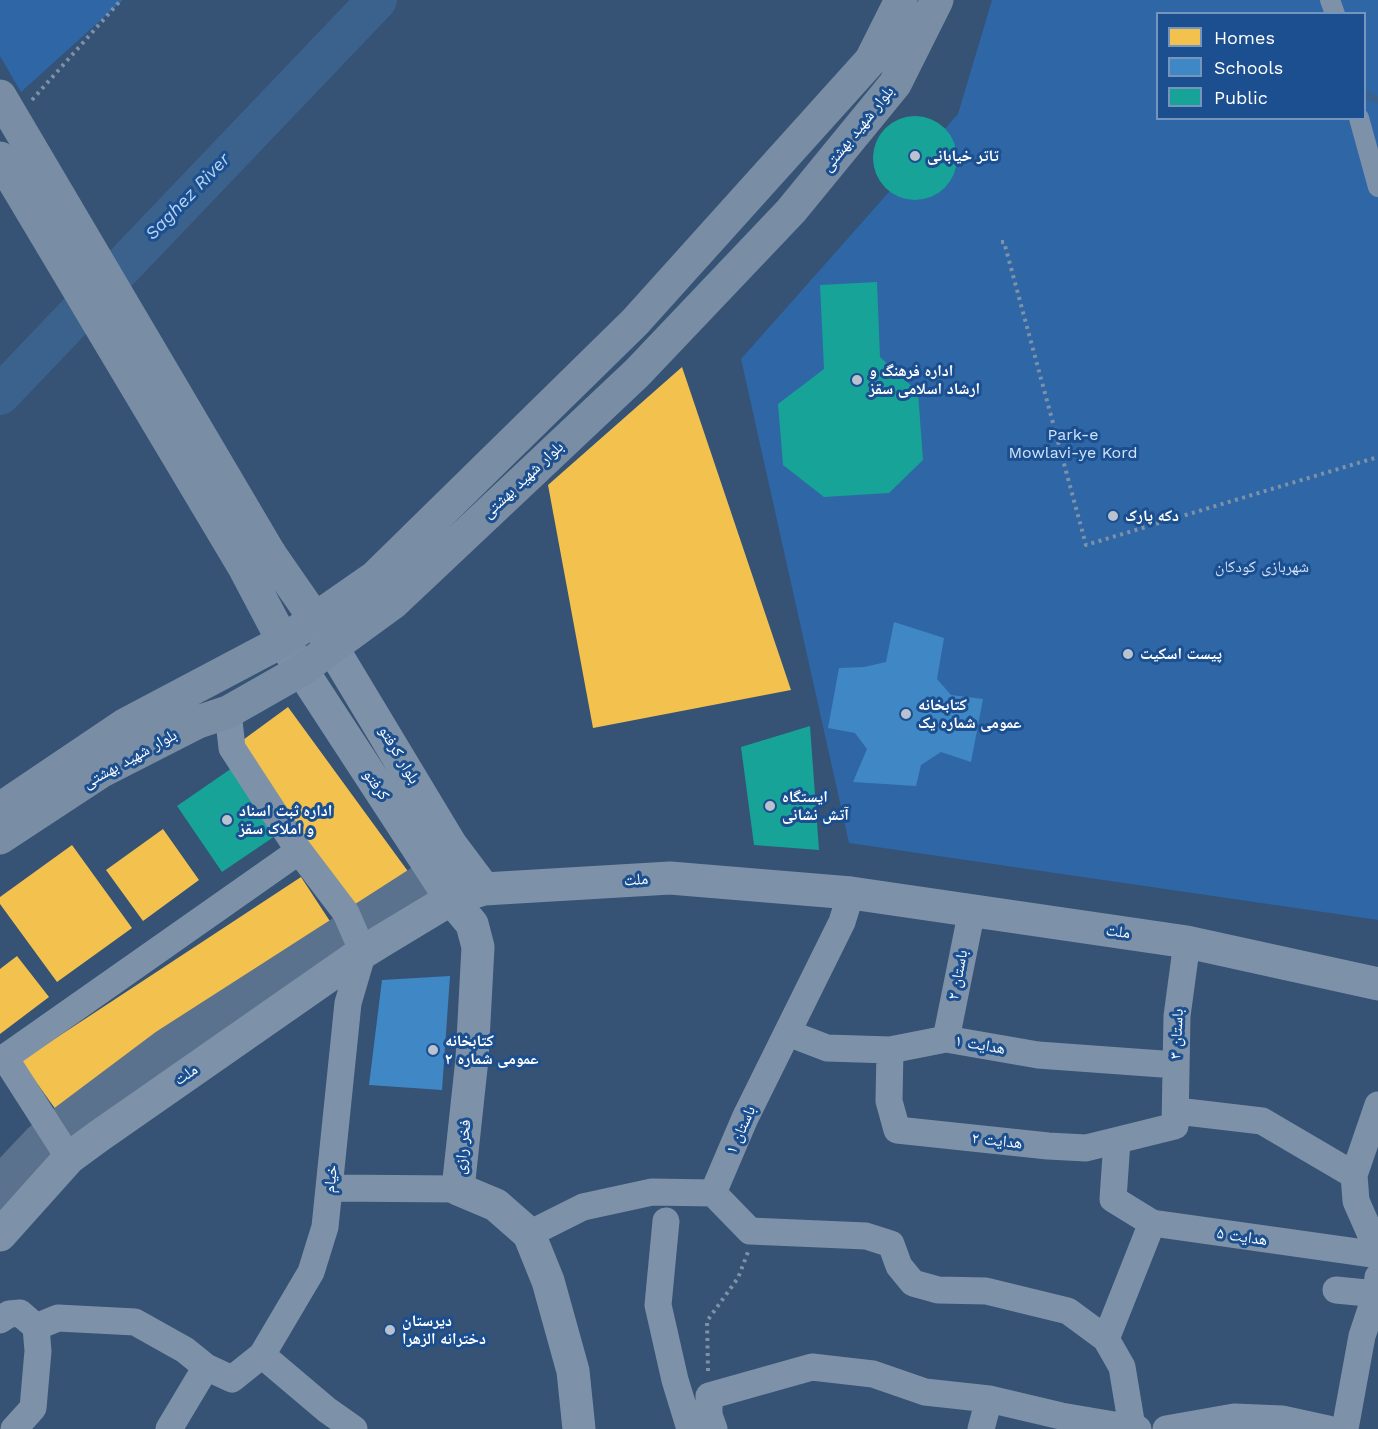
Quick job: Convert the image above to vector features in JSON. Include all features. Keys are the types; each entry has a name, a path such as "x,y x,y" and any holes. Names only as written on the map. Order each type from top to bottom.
{"main road":[{"name":"بلوار شهید بهشتی","path":"0,809 126,724 283,641 375,576 635,322 871,60 901,0"},
{"name":"بلوار شهید بهشتی","path":"0,838 102,771 198,722 228,712 300,671 393,603 637,373 791,211 895,84 937,0"},
{"path":"15,99 257,561 283,641"},
{"path":"0,158 257,561 315,619"}],"street":[{"path":"1360,120 1378,187"},
{"name":"بلوار کرفتو","path":"315,619 451,844 484,890"},
{"name":"کرفتو","path":"283,641 300,671 451,899"},
{"path":"228,712 232,748 299,850 346,913 363,952"},
{"path":"69,1158 3,1060 299,850"},
{"name":"ملت","path":"0,1235 69,1158 363,952 451,899 484,890 670,878 851,893 1187,942 1378,984"},
{"name":"باستان ۱","path":"713,1193 745,1118 842,922 851,893"},
{"name":"فخر رازی","path":"451,899 472,924 478,947 472,1059 458,1189 496,1205 529,1234 548,1281 573,1371 579,1429"},
{"name":"باستان ۲","path":"946,1039 972,910"},
{"name":"باستان ۳","path":"1176,1118 1177,1016 1187,942"},
{"name":"خیام","path":"206,1367 232,1379 262,1355 311,1272 325,1227 348,1003 363,952"},
{"name":"هدایت ۱","path":"788,1033 827,1048 890,1050 946,1039 1038,1055 1176,1065"},
{"name":"هدایت ۲","path":"890,1050 889,1101 897,1130 1086,1148 1117,1141 1176,1118"},
{"path":"1378,1106 1354,1175 1356,1201 1378,1253"},
{"path":"1176,1118 1262,1121 1354,1175"},
{"name":"هدایت ۵","path":"1117,1141 1113,1199 1152,1223 1378,1253"},
{"path":"330,1188 458,1189"},
{"path":"529,1234 583,1207 652,1192 713,1193 750,1231 866,1236 891,1244 898,1266 912,1283 938,1290 986,1291 1068,1311 1106,1339 1122,1367 1135,1428 1060,1416 989,1399 925,1392 873,1374 812,1367 709,1396 709,1415 714,1429"},
{"path":"666,1221 658,1305 675,1380 690,1429"},
{"path":"1106,1339 1152,1223"},
{"path":"1335,1290 1377,1288 1362,1336 1345,1429"},
{"path":"0,1320 9,1314 20,1313 36,1327 38,1351 33,1408 14,1429"},
{"path":"36,1327 58,1318 135,1322 185,1350 206,1367 169,1429"},
{"path":"262,1355 320,1420 354,1429"},
{"path":"981,1429 989,1399"},
{"path":"1166,1429 1234,1417 1282,1419 1328,1429"}],"path":[{"path":"15,99 121,0"},
{"path":"1001,242 1004,242 1086,544 1378,457"},
{"path":"709,1396 707,1321 738,1278 747,1256 750,1231"}],"green space":[{"path":"0,0 123,0 21,92 0,56"},
{"name":"Park-e Mowlavi-ye Kord","path":"992,0 1378,0 1378,920 849,843 741,359 958,114"}],"building: Homes":[{"path":"682,367 791,690 593,728 548,485"},
{"path":"288,707 415,881 358,922 232,748"},
{"path":"163,829 199,880 143,921 106,870"},
{"path":"72,845 132,928 57,982 0,904 0,897"},
{"path":"301,877 337,932 64,1121 21,1061"},
{"path":"17,956 49,997 0,1034 0,969"}],"building: Schools":[{"name":"کتابخانه عمومی شماره یک","path":"894,622 944,638 937,679 951,695 983,699 971,762 941,752 921,765 916,786 853,782 867,749 855,733 828,728 839,668 864,667 886,662"},
{"path":"450,976 442,1090 369,1085 382,980"}],"building: Public":[{"name":"تاتر خیابانی","path":"915,116 938,123 950,135 957,158 950,181 938,193 915,200 892,193 880,181 873,158 880,135 892,123"},
{"name":"اداره فرهنگ و ارشاد اسلامی سقز","path":"877,282 880,357 918,392 923,460 889,493 824,497 783,465 778,404 824,369 820,285"},
{"path":"810,726 819,850 754,845 741,747"},
{"name":"اداره ثبت اسناد و املاک سقز","path":"232,768 278,834 222,872 177,806"}],"waterway":[{"name":"Saghez River","path":"0,395 377,0"},
{"path":"1366,95 1378,100"}],"taxiway":[{"path":"0,1203 50,1150 174,1057 442,885"}],"place":[{"name":"تاتر خیابانی","path":"915,156"},
{"name":"اداره فرهنگ و ارشاد اسلامی سقز","path":"857,380"},
{"name":"دکه پارک","path":"1113,516"},
{"name":"پیست اسکیت","path":"1128,654"},
{"name":"کتابخانه عمومی شماره یک","path":"906,714"},
{"name":"ایستگاه آتش نشانی","path":"770,806"},
{"name":"اداره ثبت اسناد و املاک سقز","path":"227,820"},
{"name":"کتابخانه عمومی شماره ۲","path":"433,1050"},
{"name":"دیرستان دخترانه الزهرا","path":"390,1330"}],"park label":[{"name":"شهربازی کودکان","path":"1262,567"}]}
